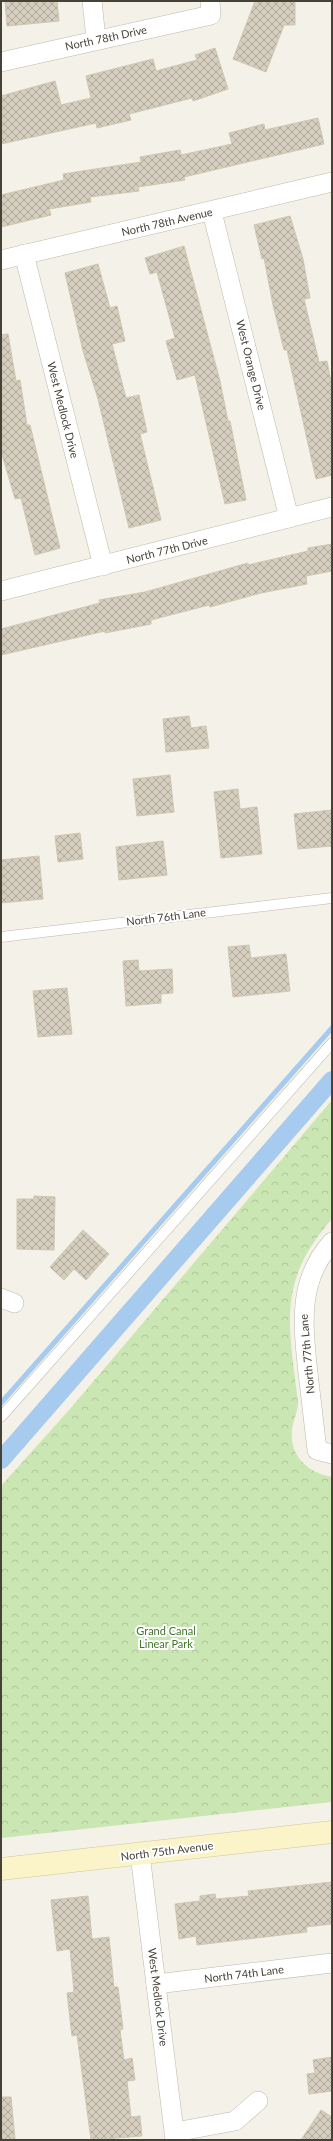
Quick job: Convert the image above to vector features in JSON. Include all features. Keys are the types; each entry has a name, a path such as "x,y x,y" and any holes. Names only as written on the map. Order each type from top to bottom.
{"main road":[{"name":"North 75th Avenue","path":"1,1869 332,1832"}],"street":[{"path":"92,1 96,39"},
{"name":"North 78th Drive","path":"1,62 96,39 210,8"},
{"name":"North 78th Avenue","path":"1,260 212,212 332,182"},
{"name":"West Orange Drive","path":"212,212 289,518"},
{"name":"West Medlock Drive","path":"24,254 102,566"},
{"name":"North 77th Drive","path":"1,591 332,507"},
{"name":"North 77th Lane","path":"324,1452 304,1334 303,1313 307,1289 315,1268 332,1242"},
{"name":"West Medlock Drive","path":"140,1854 175,2136"},
{"name":"North 74th Lane","path":"156,1984 332,1963"},
{"path":"175,2136 235,2121 258,2101"}],"lane":[{"name":"North 76th Lane","path":"1,937 332,898"},
{"path":"1,1417 332,1042"}],"green space":[{"name":"Grand Canal Linear Park","path":"332,1100 332,1219 314,1242 302,1263 294,1285 290,1327 298,1402 292,1430 294,1448 302,1462 308,1467 315,1472 332,1477 332,1802 1,1838 1,1486 70,1409"}],"building":[{"path":"5,1 57,1 59,21 7,26"},
{"path":"255,1 295,1 295,25 284,25 266,72 233,59"},
{"path":"215,48 228,89 193,101 192,98 129,114 131,120 97,128 96,123 1,144 1,96 55,81 61,105 91,98 86,76 153,59 156,71 197,60 195,55"},
{"path":"318,118 324,144 184,177 185,180 138,187 139,191 90,197 91,202 49,209 51,215 1,227 1,195 64,180 63,174 141,162 140,157 180,150 181,155 232,144 229,133 264,124 265,130"},
{"path":"290,216 303,259 310,298 304,299 319,362 327,361 332,387 332,475 316,479 287,350 284,350 264,258 262,259 254,225"},
{"path":"184,246 220,381 228,421 230,421 246,500 225,504 195,375 177,380 166,341 175,338 157,272 150,274 145,258"},
{"path":"98,264 110,308 117,306 125,341 112,344 126,398 139,395 147,432 140,434 161,520 129,528 98,399 83,351 65,273"},
{"path":"8,334 16,381 20,380 27,425 30,425 60,548 35,555 21,498 15,499 1,451 1,335"},
{"path":"332,544 332,571 306,576 307,584 261,593 210,607 209,605 151,620 151,624 105,633 105,631 1,655 1,629 100,603 99,600 145,592 248,563 248,565 308,551 308,548"},
{"path":"189,716 191,728 206,726 209,748 166,752 163,719"},
{"path":"170,775 174,812 137,816 133,779"},
{"path":"238,789 240,809 257,807 262,854 221,858 214,792"},
{"path":"332,810 332,846 298,849 294,814"},
{"path":"80,833 83,859 58,862 55,836"},
{"path":"163,841 167,875 119,880 116,847"},
{"path":"39,856 43,899 1,903 1,860"},
{"path":"249,945 251,958 286,954 290,991 233,997 228,947"},
{"path":"138,960 139,971 172,969 173,993 161,994 161,1003 126,1006 123,961"},
{"path":"67,988 72,1034 38,1037 33,991"},
{"path":"34,1196 55,1197 54,1250 17,1249 17,1199 34,1199"},
{"path":"83,1230 109,1254 86,1280 74,1269 64,1280 50,1267"},
{"path":"332,1882 332,1924 306,1927 307,1932 197,1945 196,1936 179,1939 175,1904 200,1901 200,1896 215,1894 216,1899 249,1896 248,1891"},
{"path":"88,1896 92,1939 109,1937 114,1987 118,1987 123,2029 120,2030 124,2060 132,2058 135,2080 127,2081 131,2117 140,2116 142,2136 91,2140 77,2035 72,2036 67,1993 74,1992 70,1949 57,1951 51,1900"},
{"path":"332,2057 332,2091 309,2094 307,2074 315,2073 313,2060"},
{"path":"1,2097 11,2097 15,2139 1,2140"},
{"path":"321,2110 332,2117 332,2140 301,2140"}],"waterway":[{"path":"1,1403 332,1028"},
{"path":"1,1460 332,1080"}]}
